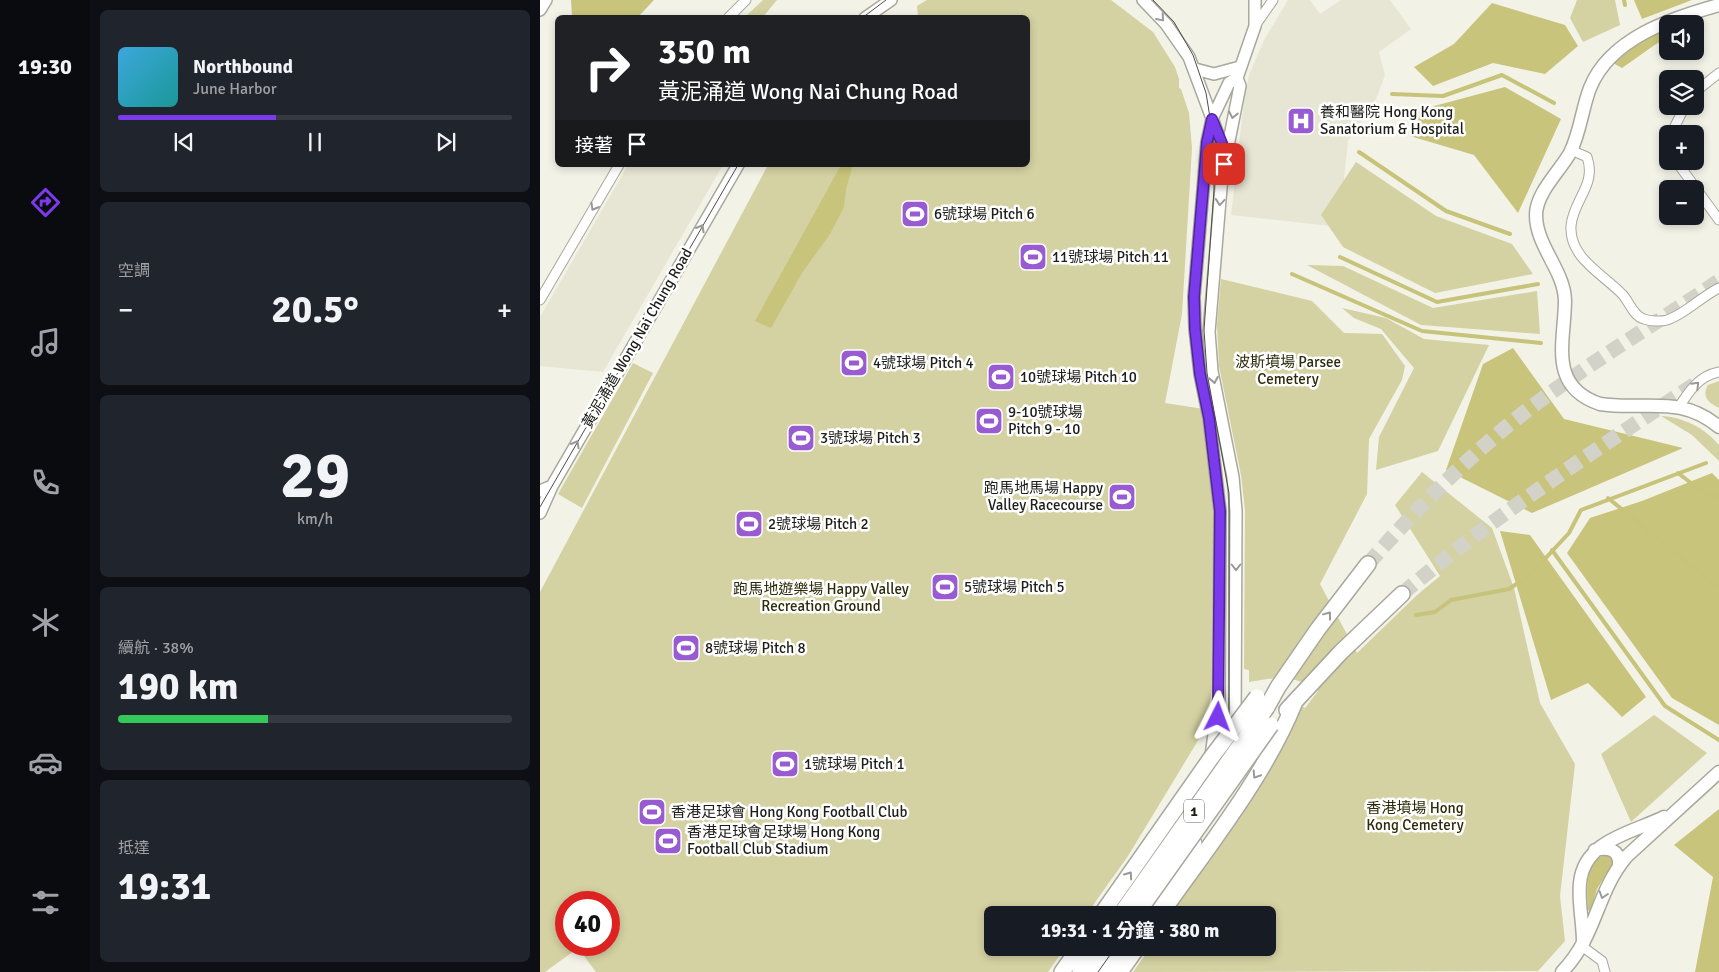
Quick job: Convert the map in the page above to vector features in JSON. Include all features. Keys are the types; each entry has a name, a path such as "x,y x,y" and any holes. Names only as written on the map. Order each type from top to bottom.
{"highway":[{"name":"1","path":"1125,906 1267,707 1278,687 1325,620 1368,564"},
{"name":"1","path":"1142,906 1262,737 1316,678 1402,594"},
{"path":"1107,906 1257,697 1278,687"},
{"path":"1166,906 1261,767 1282,733 1294,704"},
{"path":"1071,971 1076,956"},
{"path":"1071,971 1087,956"},
{"path":"1096,972 1107,956"},
{"path":"1120,972 1131,956"}],"main road":[{"path":"1719,5 1688,14 1653,28 1634,39 1607,61 1590,90 1571,150 1561,168 1540,196 1536,213 1538,231 1564,293 1560,352 1565,372 1576,388 1600,404 1679,407 1695,410 1719,427"},
{"path":"1562,972 1582,947 1596,917 1606,886 1619,865 1673,812 1719,772"},
{"path":"1582,947 1580,884 1585,865 1595,850 1673,812"},
{"path":"1595,850 1605,848 1614,851 1618,857 1619,865"}],"street":[{"path":"540,10 546,0"},
{"path":"731,15 746,0"},
{"path":"869,15 891,0"},
{"path":"1143,0 1181,42 1195,69 1226,153"},
{"path":"1255,0 1255,26"},
{"path":"1125,906 1176,834 1191,809 1210,762 1218,717 1220,511 1209,418 1199,365 1194,297 1207,142 1212,119 1228,85 1238,72 1255,26 1273,0"},
{"path":"1195,69 1214,74 1238,72"},
{"path":"1152,906 1207,826 1227,787 1234,759 1236,511 1233,477 1212,371 1209,332 1226,153 1240,86 1238,72"},
{"path":"1704,85 1719,73"},
{"path":"1571,150 1587,157 1590,173 1589,181 1571,225 1577,250 1597,274 1623,295 1636,314 1643,319 1667,320 1719,288"},
{"path":"540,300 618,167"},
{"name":"黃泥涌道 Wong Nai Chung Road","path":"540,513 552,486 737,167"},
{"path":"1683,170 1719,220"},
{"path":"1679,407 1695,385 1703,378 1719,372"},
{"path":"540,491 552,486"},
{"path":"1582,947 1602,962 1605,972"},
{"path":"1107,972 1118,956"}],"shaded area":[{"path":"571,0 654,0 640,15 572,15"},
{"name":"養和醫院 Hong Kong Sanatorium & Hospital","path":"1288,0 1310,0 1320,14 1341,0 1390,0 1411,29 1379,52 1385,75 1377,97 1348,141 1339,227 1231,215 1244,101 1249,75 1264,40"},
{"path":"1634,0 1692,0 1642,19"},
{"path":"1492,3 1565,25 1578,46 1545,74 1493,63 1433,86 1414,67 1454,44"},
{"path":"1659,31 1659,43 1622,68 1613,63 1642,41"},
{"path":"1505,87 1561,119 1518,213 1474,155 1410,136 1412,112"},
{"path":"627,167 722,167 603,372 540,366 540,317"},
{"path":"840,167 852,167 846,189 844,207 830,234 802,273 771,328 755,321"},
{"path":"1513,348 1564,419 1683,448 1532,513 1446,470 1483,364"},
{"path":"1712,473 1719,480 1719,725 1672,698 1567,553 1590,518 1642,501"},
{"path":"1500,531 1530,535 1646,697 1622,717 1588,683 1551,700"},
{"path":"1719,809 1719,972 1695,972 1713,877 1674,845"},
{"path":"1606,854 1612,857 1613,863 1597,889 1591,911 1588,910 1587,895 1590,870 1599,858"}],"green space":[{"path":"763,0 777,0 765,15 747,15"},
{"name":"跑馬地遊樂場 Happy Valley Recreation Ground","path":"927,0 1111,0 1153,32 1175,67 1179,79 1179,88 1189,113 1192,148 1182,314 1165,403 1204,409 1214,504 1214,541 1212,689 1207,720 1202,734 1128,856 1092,906 984,906 984,956 1059,956 1048,972 596,972 584,956 620,956 620,891 555,891 555,956 567,956 545,972 540,972 540,592 767,167 1030,167 1030,15 918,15 917,6"},
{"path":"1577,0 1615,0 1620,25 1583,42 1570,18"},
{"path":"1356,162 1436,216 1512,244 1533,274 1435,293 1343,247 1321,215"},
{"path":"1307,265 1343,266 1433,308 1537,291 1540,334 1421,325"},
{"name":"香港墳場 Hong Kong Cemetery","path":"1221,279 1312,301 1344,333 1382,334 1405,366 1402,380 1369,439 1367,494 1320,584 1357,653 1417,595 1440,576 1395,505 1422,472 1492,528 1514,588 1540,703 1575,764 1560,896 1565,941 1538,971 1133,972 1144,956 1276,956 1276,906 1170,906 1300,705 1305,708 1318,691 1293,679 1277,678 1249,682 1249,670 1244,669 1245,510 1241,475 1219,366 1217,324"},
{"path":"1342,308 1386,318 1424,339 1489,345 1438,451 1376,470 1379,437 1414,368 1381,329 1354,318"},
{"path":"633,363 653,373 582,508 558,494"},
{"path":"1719,381 1719,408 1709,402 1705,393 1708,385"},
{"path":"1661,416 1685,421 1707,433 1719,445 1719,461 1692,435"},
{"path":"1654,715 1707,753 1631,822 1601,754"}],"waterway":[{"path":"1624,0 1625,5"},
{"path":"1392,94 1443,96 1502,75 1554,103"},
{"path":"1359,152 1446,211 1510,234"},
{"path":"1340,257 1437,302 1538,284"},
{"path":"1292,274 1422,331 1541,343"},
{"path":"1416,615 1435,612 1451,600 1509,589 1530,575 1569,533 1581,510 1706,463"},
{"path":"1678,473 1704,493 1719,496"},
{"path":"1608,498 1719,588"},
{"path":"1552,550 1665,706 1719,740"}],"tunnel":[{"path":"1368,564 1399,529 1465,463 1526,411 1579,373 1719,281"},
{"path":"1402,594 1511,509 1586,456 1701,380"}],"tram line":[{"path":"866,15 886,0"},
{"path":"1144,906 1214,807 1226,778 1229,754 1229,493 1207,373 1204,330 1214,190 1214,142 1206,93 1193,55 1174,22 1153,0"},
{"path":"540,507 737,167"},
{"path":"1098,972 1109,956"}],"place":[{"name":"養和醫院 Hong Kong Sanatorium & Hospital","path":"1301,121"},
{"name":"6號球場 Pitch 6","path":"915,214"},
{"name":"11號球場 Pitch 11","path":"1033,257"},
{"name":"4號球場 Pitch 4","path":"854,363"},
{"name":"10號球場 Pitch 10","path":"1001,377"},
{"name":"9-10號球場 Pitch 9 - 10","path":"989,421"},
{"name":"3號球場 Pitch 3","path":"801,438"},
{"name":"跑馬地馬場 Happy Valley Racecourse","path":"1122,497"},
{"name":"2號球場 Pitch 2","path":"749,524"},
{"name":"5號球場 Pitch 5","path":"945,587"},
{"name":"8號球場 Pitch 8","path":"686,648"},
{"name":"1號球場 Pitch 1","path":"785,764"},
{"name":"香港足球會 Hong Kong Football Club","path":"652,812"},
{"name":"香港足球會足球場 Hong Kong Football Club Stadium","path":"668,841"}],"route":[{"path":"1218,717 1220,511 1209,418 1200,374 1194,297 1207,142 1212,119 1226,153 1224,164"}],"park label":[{"name":"波斯墳場 Parsee Cemetery","path":"1288,370"}]}
